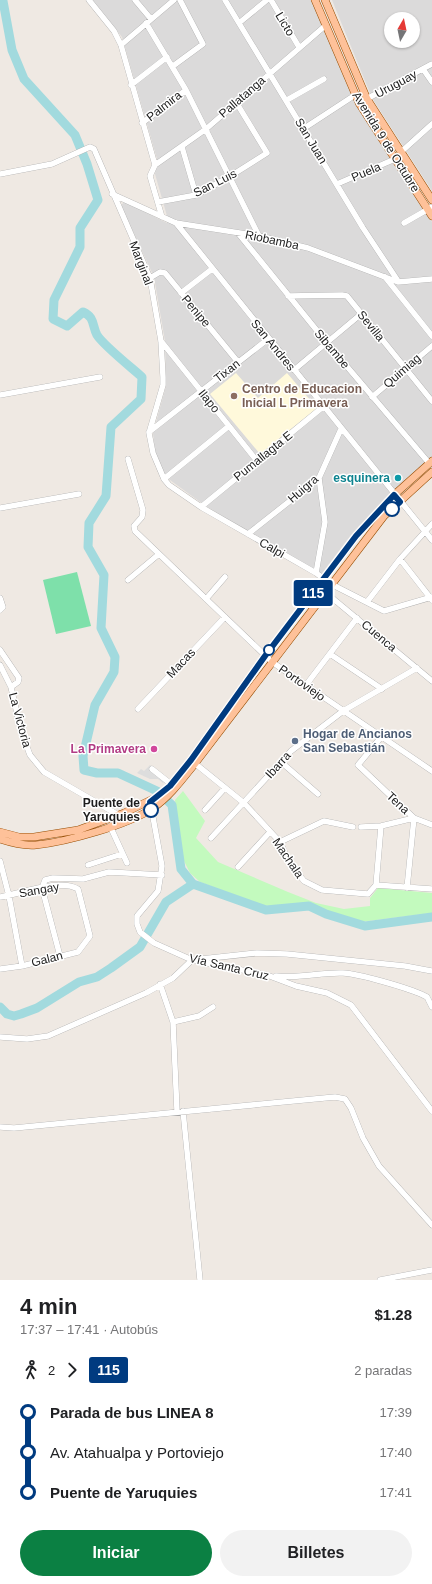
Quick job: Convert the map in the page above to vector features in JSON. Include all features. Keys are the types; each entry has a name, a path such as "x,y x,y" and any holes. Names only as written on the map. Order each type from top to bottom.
{"main road":[{"name":"Avenida 9 de Octubre","path":"315,0 359,103 431,211"},
{"name":"Avenida 9 de Octubre","path":"325,0 368,98 432,200"},
{"path":"193,762 265,656 356,536 394,495 430,462"},
{"path":"0,832 19,837 34,838 78,830 154,801 172,786 193,762 272,662 384,516 432,472"},
{"path":"0,839 19,844 36,845 80,837 151,810 154,801"}],"street":[{"path":"89,0 114,31 120,45 155,165 150,176 162,217"},
{"path":"135,0 149,21 186,90 259,236"},
{"path":"120,45 174,0"},
{"path":"173,66 202,44 180,0"},
{"name":"San Juan","path":"225,0 398,282"},
{"path":"239,23 267,0"},
{"name":"Licto","path":"270,0 299,47"},
{"name":"Pallatanga","path":"155,165 206,129 326,24"},
{"path":"132,85 167,57"},
{"name":"Uruguay","path":"359,103 432,64"},
{"path":"423,69 432,82"},
{"path":"287,100 324,78"},
{"name":"Palmira","path":"142,124 186,90"},
{"path":"303,129 355,95"},
{"name":"San Luis","path":"158,202 196,195 230,177 267,153 236,102"},
{"path":"401,152 432,124"},
{"name":"Marginal","path":"0,174 52,164 90,147 94,148 112,194 150,278 161,341 163,385 149,432 153,453 164,479"},
{"path":"182,147 196,195"},
{"name":"Puela","path":"337,184 395,159"},
{"name":"Riobamba","path":"112,194 176,223 259,236 308,248 398,282 432,279"},
{"path":"404,223 431,211"},
{"name":"San Andres","path":"176,223 268,339 432,540"},
{"name":"Sibambe","path":"238,233 372,397 430,462"},
{"path":"181,293 212,269"},
{"name":"Penipe","path":"150,278 160,272 165,273 238,362"},
{"path":"385,277 432,336"},
{"name":"Sevilla","path":"288,296 345,295 432,401"},
{"path":"294,370 361,314"},
{"name":"Tixan","path":"149,432 268,339"},
{"name":"Ilapo","path":"161,341 257,461"},
{"name":"Quimiag","path":"372,397 432,346"},
{"path":"0,394 100,377"},
{"name":"Pumallagta E","path":"201,507 324,406"},
{"path":"164,479 229,426"},
{"name":"Huigra","path":"248,534 319,478 341,429"},
{"name":"Portoviejo","path":"128,459 143,510 142,517 133,529 272,662 432,771"},
{"path":"316,574 325,522 319,478"},
{"name":"Calpi","path":"164,479 169,485 201,507 331,584 384,611 431,598"},
{"path":"0,508 79,494"},
{"path":"368,602 400,558 432,524"},
{"path":"128,580 160,554"},
{"path":"400,558 431,598"},
{"path":"206,599 226,577"},
{"name":"Cuenca","path":"325,592 432,681"},
{"path":"0,598 3,607 0,610"},
{"name":"Macas","path":"138,709 224,617"},
{"path":"306,685 357,618"},
{"path":"0,650 19,678 18,682 11,687"},
{"path":"330,654 382,689"},
{"name":"La Victoria","path":"0,665 11,687 21,731 30,755 44,772 127,820"},
{"name":"Ibarra","path":"211,838 296,747 343,711 417,668"},
{"name":"Tena","path":"382,736 358,765 414,818 407,888"},
{"name":"Machala","path":"193,762 244,803 280,842 290,862 304,881 322,890 368,894 376,885"},
{"path":"281,762 318,794"},
{"path":"152,769 172,786"},
{"path":"204,810 225,788"},
{"name":"Vía Santa Cruz","path":"151,810 162,866 162,875 158,891 137,916 137,924 140,932 154,943 192,960 268,975 296,986 327,993 351,1005 432,1111"},
{"path":"361,827 381,826 414,818 432,825"},
{"path":"280,842 324,821 353,827"},
{"path":"110,826 127,863"},
{"path":"381,826 376,885 432,889"},
{"path":"238,867 270,832"},
{"path":"88,865 122,854"},
{"path":"0,861 9,896 22,966"},
{"path":"60,956 42,888 45,880 53,878 83,878 109,872 162,875"},
{"name":"Sangay","path":"0,897 42,888 65,885 72,886 78,889 90,936 89,940"},
{"name":"Galan","path":"0,969 22,966 78,952 89,940"},
{"path":"0,1037 27,1039 48,1036 146,993 173,978 192,960 257,953 287,954 405,966 432,971"},
{"path":"268,975 297,978 337,973 354,975 421,994 427,997 432,1007"},
{"path":"160,984 173,1022 180,1111 200,1280"},
{"path":"173,1022 199,1016 213,1007"},
{"path":"0,1127 14,1128 180,1111 335,1097 345,1098 351,1108 363,1138 379,1166 432,1225"},
{"path":"380,1280 432,1270"}],"shaded area":[{"path":"92,0 312,0 352,97 432,222 432,457 396,489 324,575 207,507 165,475 155,453 153,433 166,386 165,341 154,277 122,208 122,204 125,202 167,223 167,216 155,174 157,159 122,37"},
{"path":"332,0 432,0 432,191 372,98"},
{"path":"236,373 258,398 287,373 317,408 260,454 210,394"},
{"path":"150,765 166,780 163,783 158,779 150,779 137,773 141,769 144,771"}],"green space":[{"path":"77,572 91,626 56,634 43,580"},
{"path":"183,791 205,821 196,838 218,862 316,903 344,909 370,906 370,898 378,888 432,893 432,913 360,922 298,904 264,906 200,882 190,873 181,855 175,800"}],"waterway":[{"path":"0,0 3,1 12,50 24,79 75,135 87,164 98,200 80,228 80,247 54,300 53,319 67,326 83,312 87,314 90,316 95,332 100,339 142,377 141,399 111,427 106,496 89,523 88,547 104,575 101,628 115,657 114,672 95,705 83,756 84,770 97,773 118,773 157,791 172,805 181,869 193,884 266,910 309,906 326,914 365,926 432,917"},
{"path":"0,1007 7,1014 14,1016 21,1014 37,1008 79,982 97,977 140,947 166,902 193,884"}],"bus line":[{"name":"115","path":"151,810 150,802 170,786 191,760 265,656 356,536 394,495 400,502 392,509"}],"place":[{"name":"Centro de Educacion Inicial L Primavera","path":"234,396"},
{"name":"esquinera","path":"398,478"},
{"name":"Hogar de Ancianos San Sebastián","path":"295,741"},
{"name":"La Primavera","path":"154,749"},
{"name":"Puente de Yaruquies","path":"151,810"}]}
